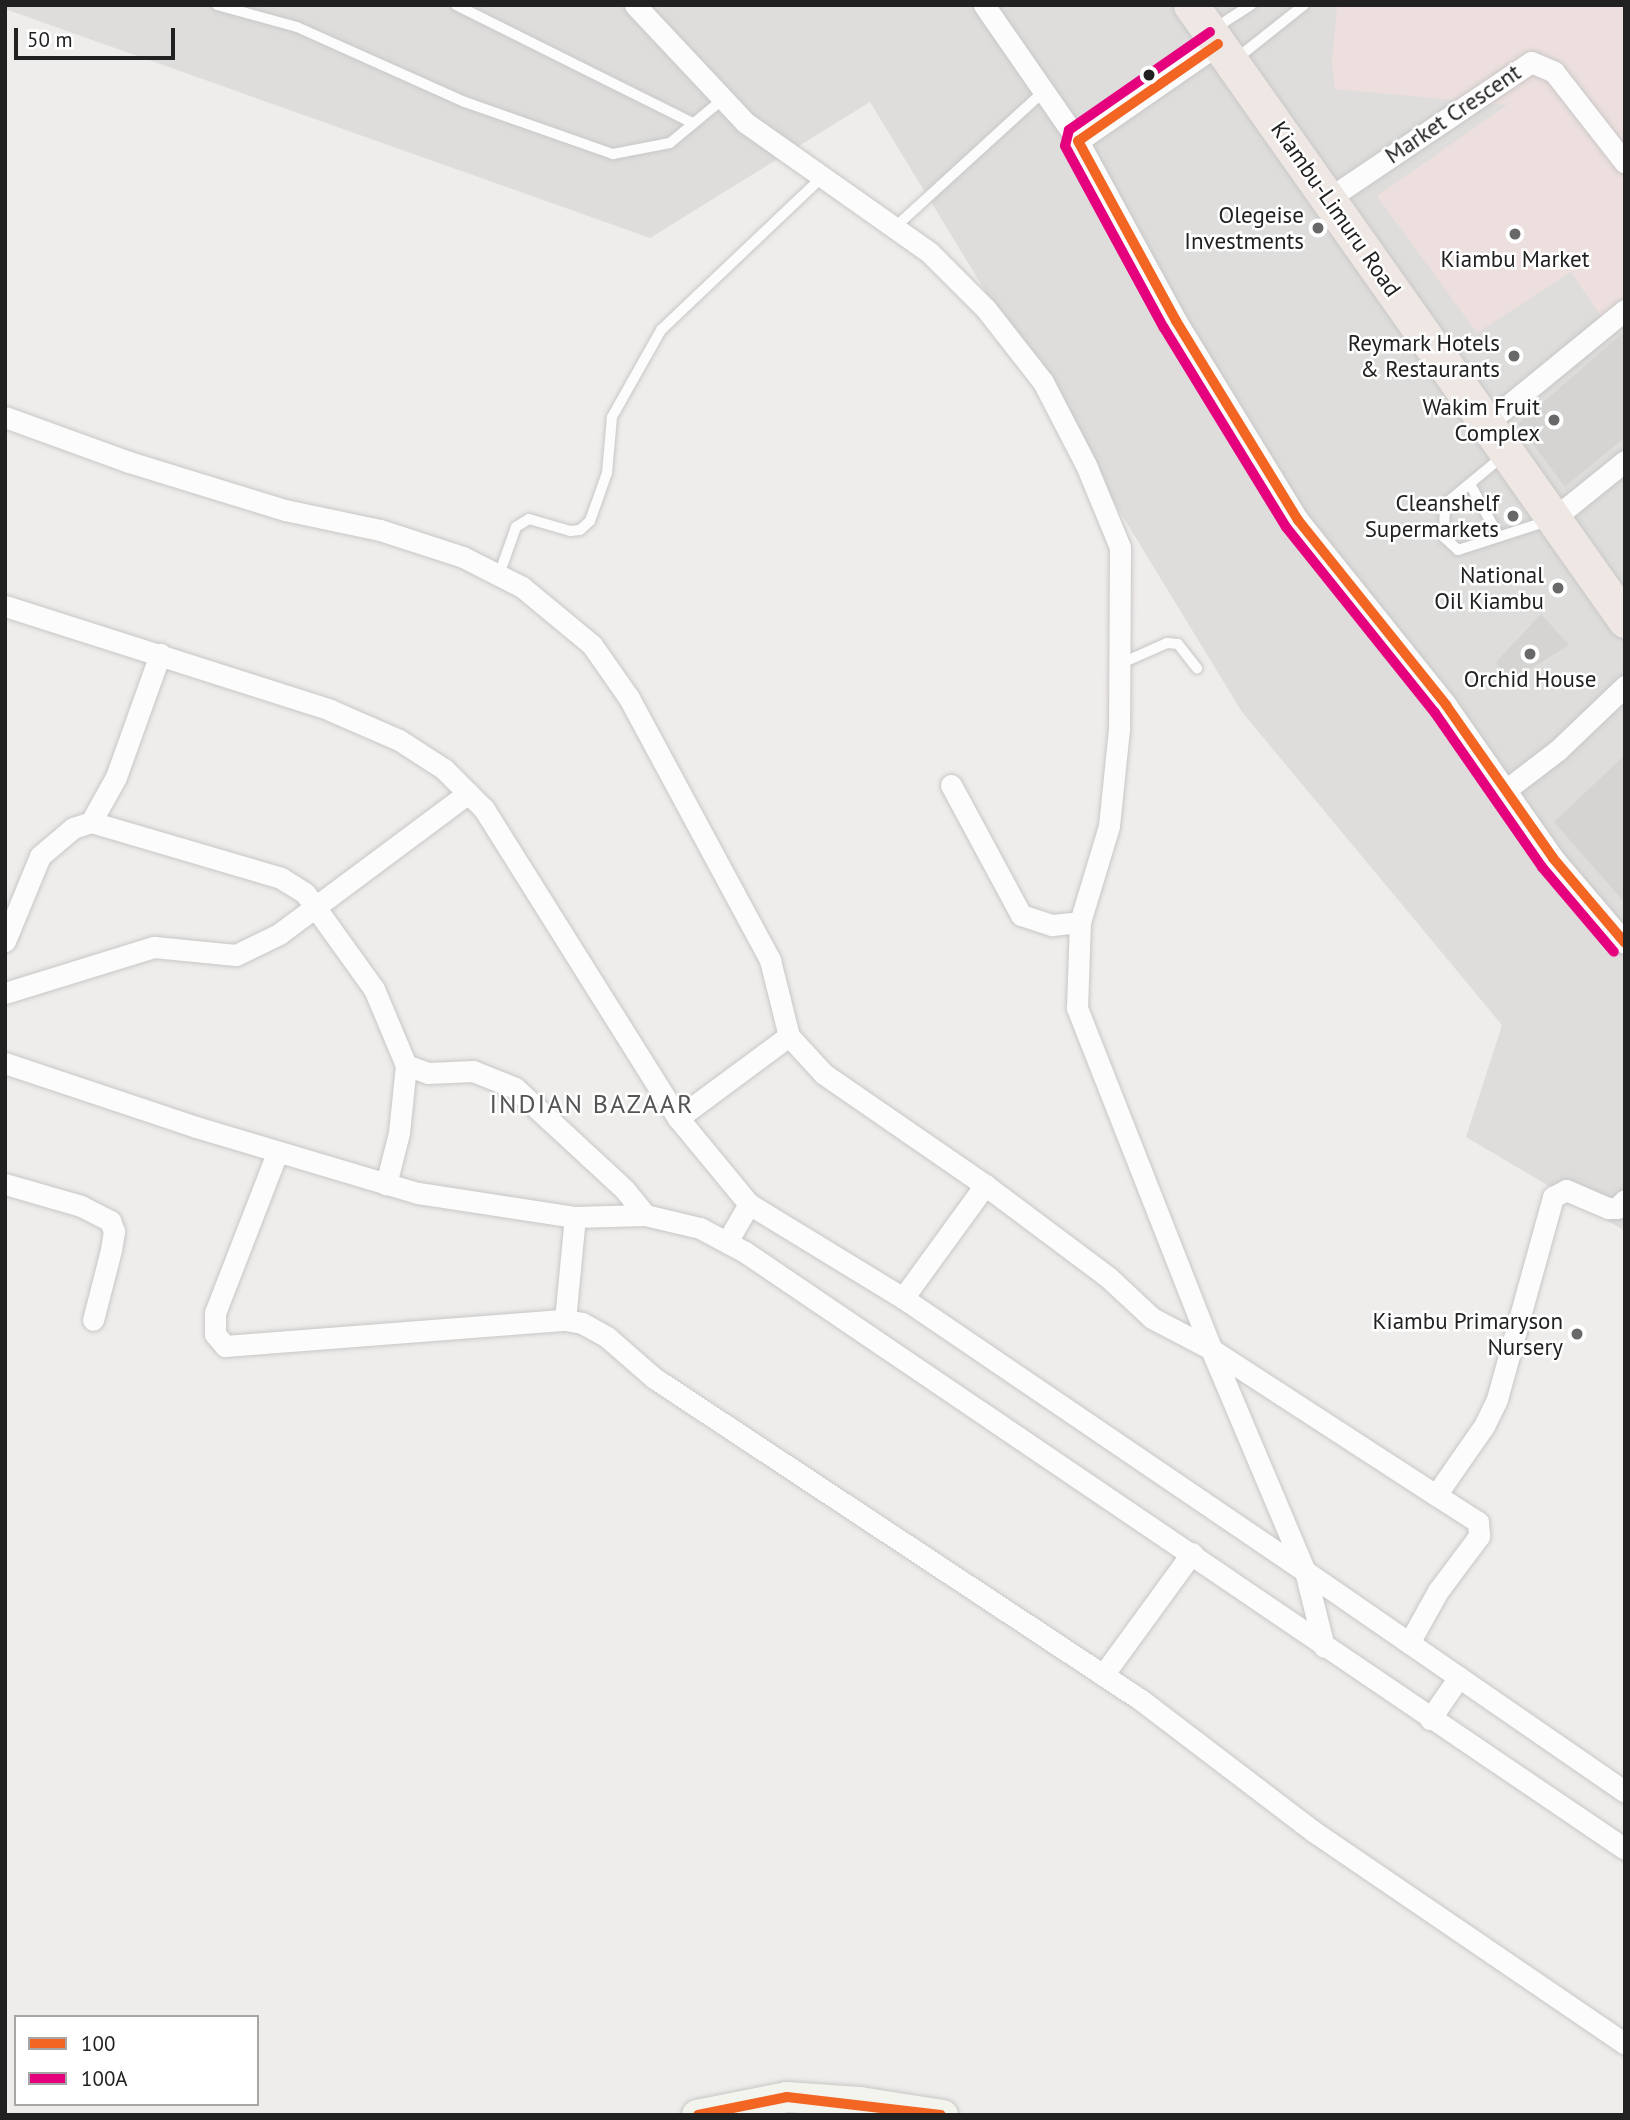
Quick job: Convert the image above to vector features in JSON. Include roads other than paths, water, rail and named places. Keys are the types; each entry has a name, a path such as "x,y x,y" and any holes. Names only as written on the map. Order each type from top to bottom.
{"highway":[{"name":"Kiambu-Limuru Road","path":"1212,36 1488,422 1625,620"}],"main road":[{"path":"697,2115 787,2097 860,2102 943,2115"}],"street":[{"path":"635,5 746,123 820,179 930,253 986,309 1043,382 1086,465 1121,547 1122,663 1109,826 1080,922 1077,1007 1211,1349 1305,1571 1324,1647"},
{"path":"984,5 1078,141 1176,321 1298,520 1507,789 1553,858 1625,943"},
{"path":"1078,141 1212,36"},
{"name":"Market Crescent","path":"1328,199 1531,62 1555,72 1625,163"},
{"path":"1488,422 1625,310"},
{"path":"5,417 129,462 285,510 380,530 500,572 592,645 629,698 771,960 789,1035 824,1074 985,1185 1108,1277 1152,1318 1211,1349 1478,1522 1479,1536 1438,1591 1409,1643"},
{"path":"1553,519 1625,461"},
{"path":"5,606 330,710 399,740 444,769 484,809 678,1118 749,1204 903,1298 1625,1792"},
{"path":"91,822 116,777 160,654"},
{"path":"1507,789 1558,750 1625,686"},
{"path":"951,785 1021,915 1052,925 1080,922"},
{"path":"5,993 154,947 236,955 279,934 315,905 398,850 468,793"},
{"path":"5,940 40,856 73,828 91,822 281,878 305,892 374,989 406,1065 399,1133 386,1184"},
{"path":"678,1118 789,1035"},
{"path":"5,1063 277,1153 386,1184 575,1217 645,1215 700,1228 727,1242 1192,1553 1324,1647 1625,1849"},
{"path":"406,1065 428,1073 472,1071 515,1088 625,1190 645,1215"},
{"path":"277,1153 215,1313 215,1334 225,1346 565,1320 582,1323 607,1337 654,1378 1103,1675 1313,1831 1625,2044"},
{"path":"5,1184 82,1206 110,1221 114,1231 111,1250 93,1320"},
{"path":"903,1298 985,1185"},
{"path":"1436,1495 1484,1426 1497,1399 1553,1197 1566,1189 1608,1208 1617,1208 1625,1200"},
{"path":"727,1242 749,1204"},
{"path":"565,1320 575,1217"},
{"path":"1103,1675 1192,1553"},
{"path":"1430,1719 1459,1678"}],"lane":[{"path":"217,5 297,27 465,102 613,154 670,144 723,99"},
{"path":"456,5 693,122"},
{"path":"1212,36 1251,5"},
{"path":"1212,36 1304,5"},
{"path":"893,229 1043,92"},
{"path":"500,572 516,527 529,519 570,531 580,530 590,521 607,473 612,417 661,330 820,179"},
{"path":"1508,452 1445,504 1444,537 1458,550 1498,535 1522,532 1553,519"},
{"path":"1471,485 1498,535"},
{"path":"1122,663 1167,643 1178,645 1196,668"}],"place":[{"name":"Olegeise Investments","path":"1318,228"},
{"name":"Kiambu Market","path":"1515,234"},
{"name":"Reymark Hotels & Restaurants","path":"1514,356"},
{"name":"Wakim Fruit Complex","path":"1554,420"},
{"name":"Cleanshelf Supermarkets","path":"1513,516"},
{"name":"National Oil Kiambu","path":"1558,588"},
{"name":"Orchid House","path":"1530,654"},
{"name":"Kiambu Primaryson Nursery","path":"1577,1334"}],"district":[{"name":"INDIAN BAZAAR","path":"592,1104"}]}
